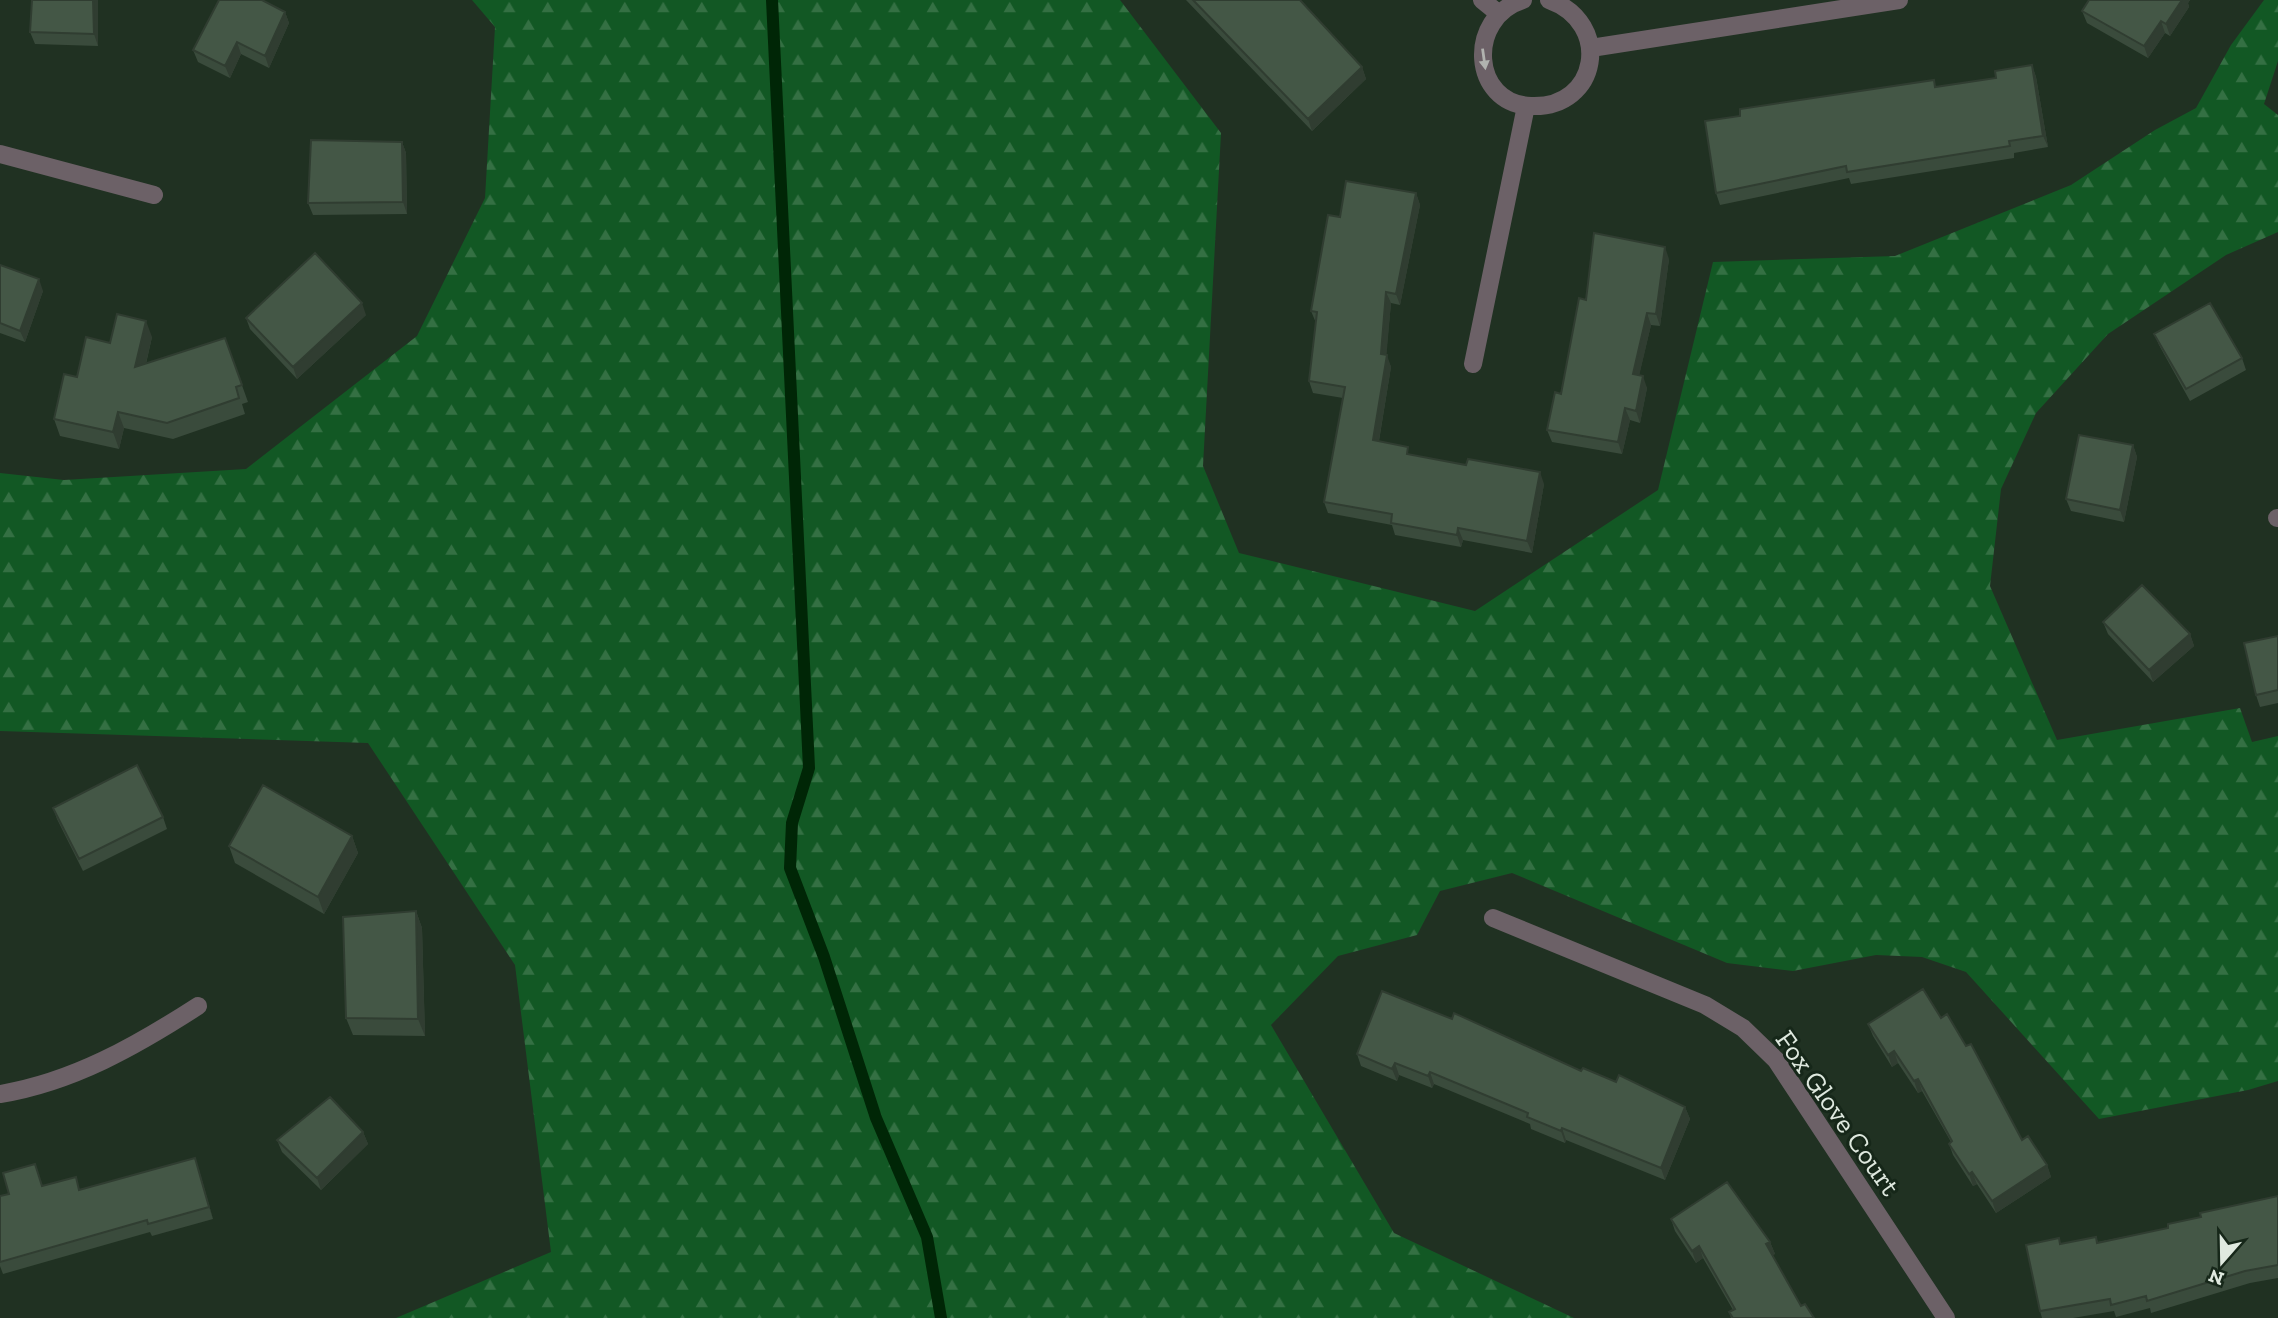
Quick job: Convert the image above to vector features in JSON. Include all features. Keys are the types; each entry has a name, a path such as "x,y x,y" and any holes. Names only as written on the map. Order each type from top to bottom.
{"street":[{"path":"1482,0 1498,13"},
{"path":"1523,0 1498,13 1488,27 1482,43 1482,60 1487,76 1497,90 1510,100 1526,106 1544,106 1561,101 1575,91 1584,79 1591,48 1586,31 1576,16 1563,5 1549,0"},
{"path":"1591,48 1899,0"},
{"path":"1473,364 1526,106"},
{"path":"0,154 154,195"},
{"name":"Fox Glove Court","path":"1493,918 1704,1005 1744,1028 1776,1060 1946,1318"},
{"path":"0,1094 78,1073 140,1043 198,1006"}],"green space":[{"path":"472,0 1120,0 1221,133 1203,466 1239,553 1475,611 1658,490 1713,262 1895,256 2071,185 2155,130 2196,108 2231,45 2264,0 2278,0 2278,61 2264,104 2278,115 2278,232 2226,255 2108,334 2036,413 2001,489 1990,586 2057,740 2240,708 2252,742 2278,736 2278,1081 2248,1090 2099,1119 1966,972 1922,957 1876,955 1793,971 1727,963 1512,873 1440,891 1417,935 1338,956 1271,1025 1394,1233 1574,1318 396,1318 551,1252 515,965 368,743 0,731 0,473 64,480 246,469 417,336 485,198 495,27"}],"building":[{"path":"32,0 93,0 94,34 30,32"},
{"path":"219,0 262,0 285,12 265,56 237,42 225,66 193,50"},
{"path":"1193,0 1300,0 1362,67 1308,119"},
{"path":"2089,0 2182,0 2166,24 2161,21 2144,46 2082,11"},
{"path":"2032,65 2043,136 2009,141 2010,146 1847,172 1846,166 1716,193 1705,121 1740,116 1740,109 1934,80 1935,87 1996,78 1995,71"},
{"path":"311,140 402,142 403,202 308,203"},
{"path":"1346,181 1416,193 1396,294 1386,292 1381,354 1387,355 1373,440 1408,447 1407,454 1466,465 1468,459 1540,472 1527,541 1458,528 1457,535 1391,523 1392,514 1324,502 1345,387 1309,381 1317,312 1311,311 1328,215 1340,217"},
{"path":"1594,233 1665,247 1656,314 1647,313 1633,374 1643,376 1636,411 1625,408 1618,442 1547,430 1555,392 1561,394 1579,298 1586,300"},
{"path":"315,253 362,303 293,367 246,318"},
{"path":"0,265 39,279 20,331 0,323"},
{"path":"2210,303 2242,358 2186,389 2154,334"},
{"path":"117,314 146,321 135,367 225,338 242,385 236,387 239,398 167,423 118,412 113,432 54,419 64,374 77,377 86,337 110,343"},
{"path":"2079,435 2133,445 2120,510 2066,499"},
{"path":"2142,585 2190,634 2149,670 2103,622"},
{"path":"2278,636 2278,690 2256,695 2244,643"},
{"path":"137,765 163,817 79,859 53,808"},
{"path":"263,785 352,836 318,897 229,846"},
{"path":"416,911 418,1019 346,1018 343,917"},
{"path":"1923,989 1941,1018 1947,1014 1966,1046 1971,1044 2022,1140 2028,1136 2047,1165 1992,1201 1972,1172 1969,1174 1949,1144 1952,1141 1918,1079 1914,1081 1894,1051 1888,1055 1868,1024"},
{"path":"1382,991 1452,1019 1454,1013 1581,1071 1583,1068 1616,1082 1619,1075 1685,1107 1661,1168 1562,1128 1561,1131 1527,1117 1528,1113 1430,1072 1428,1076 1395,1063 1392,1069 1357,1054"},
{"path":"330,1097 363,1132 317,1178 277,1140"},
{"path":"195,1158 209,1207 148,1224 147,1220 0,1262 0,1196 9,1194 3,1173 35,1164 42,1186 76,1177 79,1190"},
{"path":"1727,1182 1770,1242 1766,1244 1801,1306 1805,1304 1814,1318 1733,1318 1729,1312 1735,1309 1699,1246 1692,1251 1671,1219"},
{"path":"2278,1196 2278,1265 2245,1271 2147,1301 2146,1296 2111,1305 2110,1299 2040,1311 2026,1245 2059,1238 2060,1244 2096,1237 2097,1243 2168,1228 2168,1224 2201,1217 2200,1213"}],"waterway":[{"path":"772,0 809,768 792,823 790,868 824,957 876,1118 927,1237 941,1318"}]}
